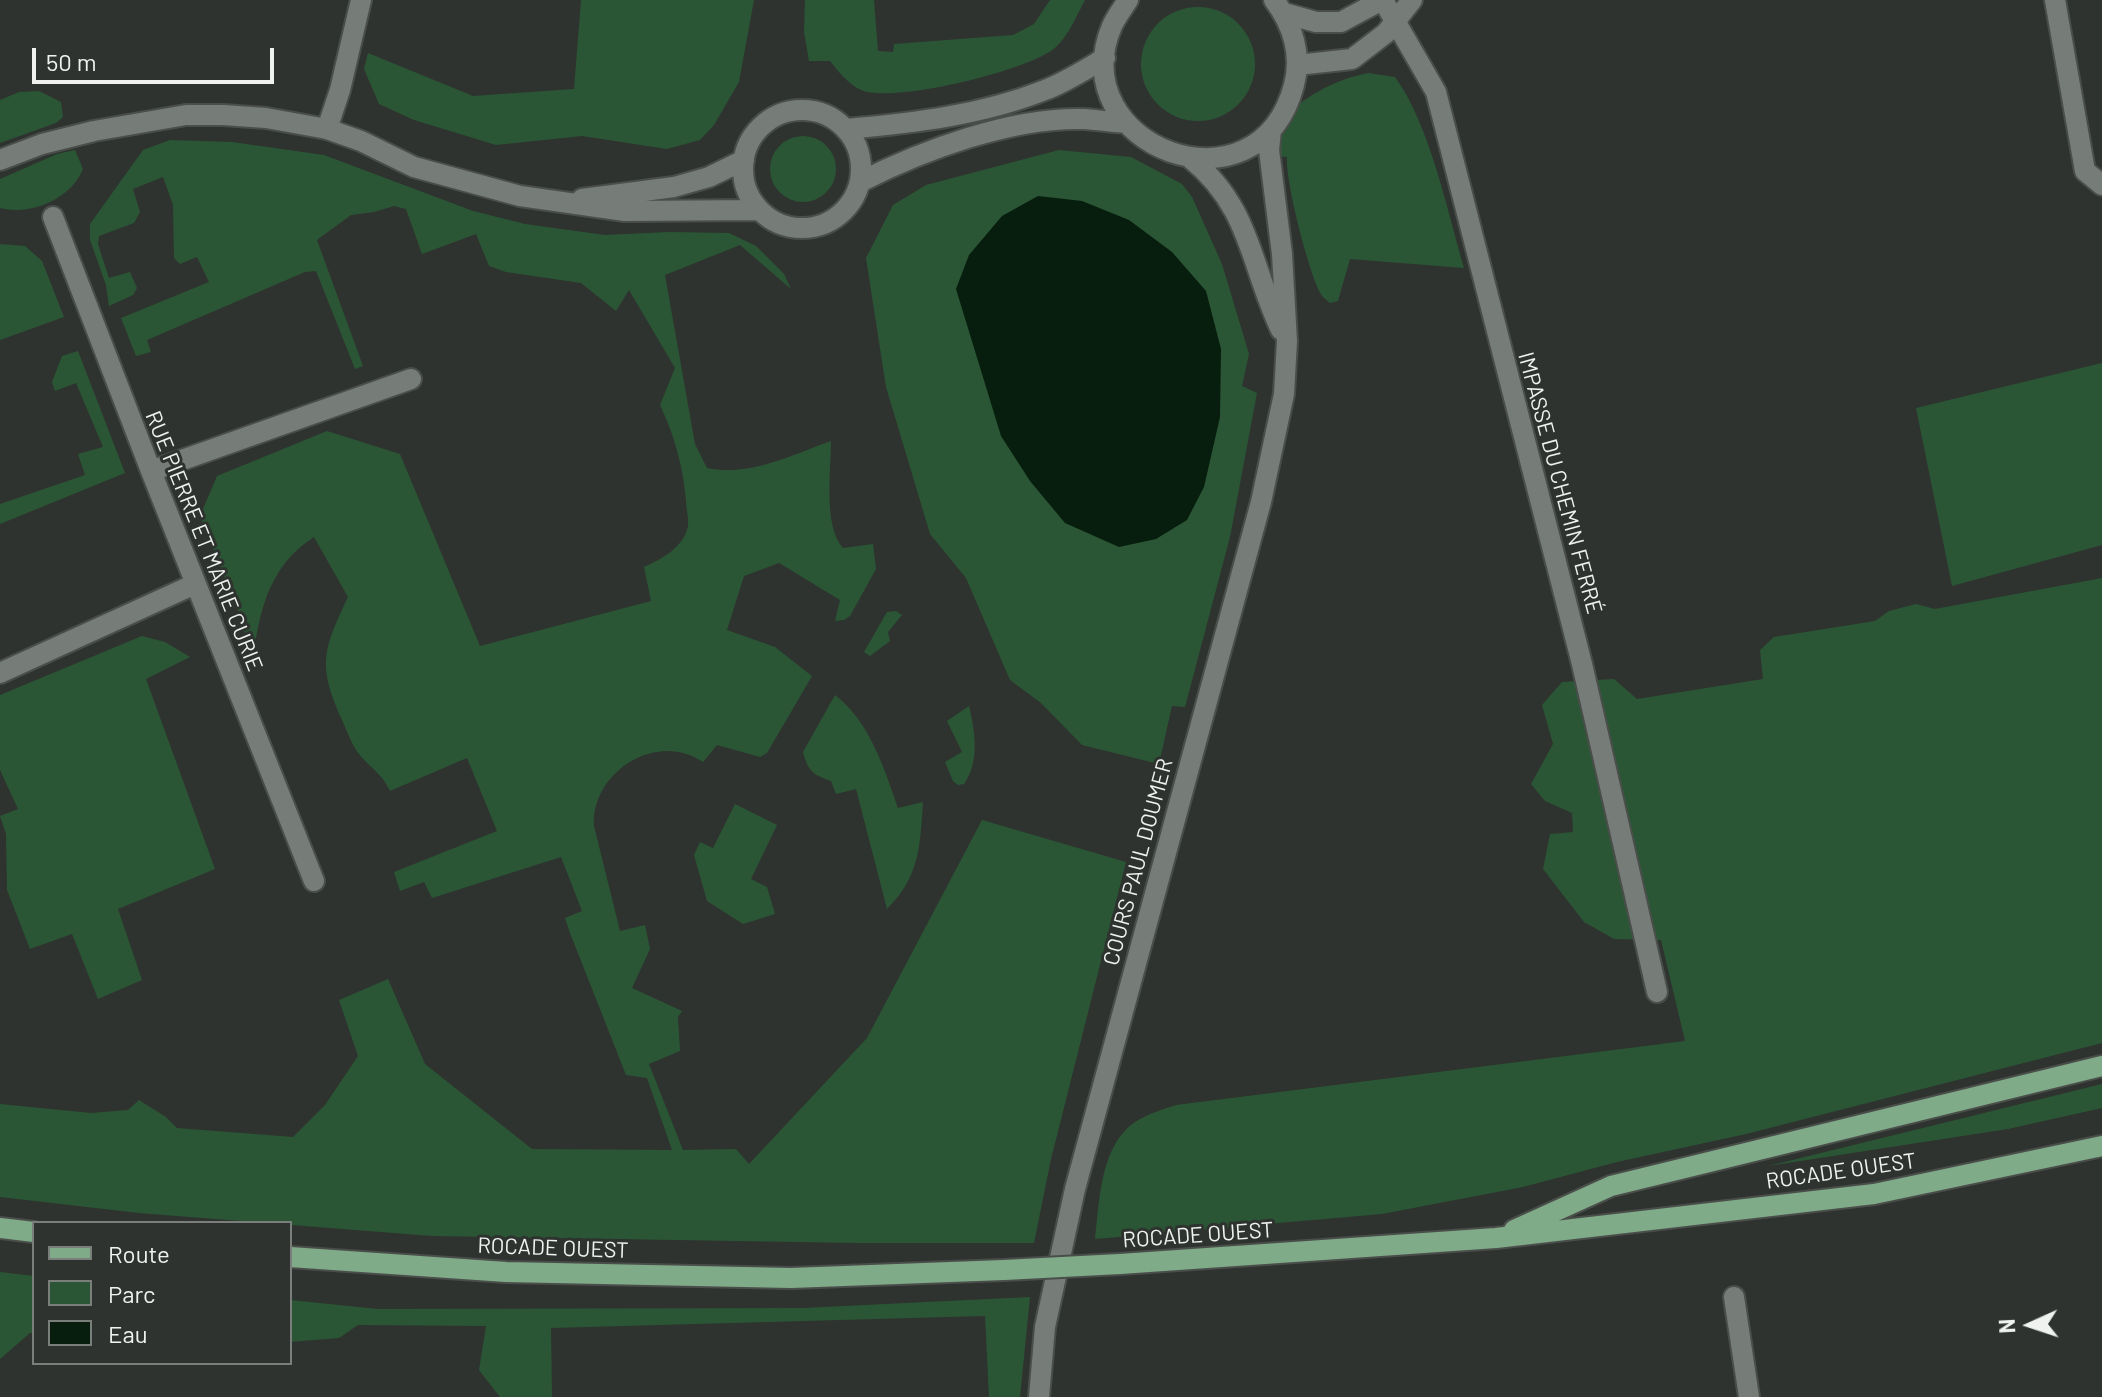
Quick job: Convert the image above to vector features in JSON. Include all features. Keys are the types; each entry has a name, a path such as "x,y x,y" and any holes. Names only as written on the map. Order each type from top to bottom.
{"main road":[{"path":"1496,1238 1611,1186 2102,1066"},
{"name":"ROCADE OUEST","path":"292,1257 506,1272 791,1278 1120,1264 1496,1238 1874,1194 2102,1146"},
{"path":"0,1228 32,1232"}],"street":[{"path":"327,129 340,90 361,0"},
{"path":"1128,0 1112,27 1105,58 1107,81 1114,103 1126,123 1148,144 1190,158 1224,157 1241,151 1271,130 1289,103 1297,65 1295,41 1279,6"},
{"path":"1279,6 1316,22 1341,22 1382,0"},
{"name":"IMPASSE DU CHEMIN FERRÉ","path":"1382,0 1436,92 1582,664 1657,992"},
{"path":"1297,65 1352,59 1386,33 1412,0"},
{"path":"2055,0 2085,171 2102,185"},
{"path":"847,129 935,121 991,106 1046,90 1105,58"},
{"path":"799,109 819,111 847,129 859,154 860,182 853,200 840,215 819,226 795,228 775,222 759,210 743,178 750,140 763,124 780,113 799,109"},
{"path":"0,160 42,144 94,131 186,115 266,118 327,129 361,141 414,167 487,189 556,202 625,211 759,210"},
{"path":"860,182 932,149 1021,126 1082,119 1126,123"},
{"name":"COURS PAUL DOUMER","path":"1039,1397 1045,1327 1075,1189 1261,502 1284,394 1287,341 1282,254 1269,150 1271,130"},
{"name":"COURS PAUL DOUMER","path":"1190,158 1208,173 1236,211 1272,312 1287,341"},
{"path":"556,202 674,187 709,177 744,160"},
{"name":"RUE PIERRE ET MARIE CURIE","path":"53,217 314,881"},
{"path":"151,471 411,379"},
{"path":"0,673 195,584"},
{"path":"1734,1297 1749,1397"}],"green space":[{"path":"581,0 754,0 739,82 714,125 700,140 667,149 582,136 496,145 414,120 379,104 364,69 368,53 473,96 574,89"},
{"path":"805,0 874,0 878,51 893,52 894,44 1013,35 1034,24 1050,0 1085,0 1065,37 1042,56 992,74 930,89 877,93 856,87 830,61 809,61 804,32"},
{"path":"1198,7 1220,11 1239,23 1251,42 1255,64 1251,86 1239,105 1220,117 1198,121 1176,117 1157,105 1145,86 1141,64 1145,42 1157,23 1176,11"},
{"path":"1368,73 1395,77 1418,119 1428,143 1464,268 1350,259 1338,301 1330,303 1316,283 1304,248 1287,157 1275,156 1276,122 1319,91"},
{"path":"39,91 61,102 63,117 56,123 0,143 0,100 19,92"},
{"path":"803,136 816,139 826,146 833,156 836,169 833,182 826,192 816,199 803,202 790,199 780,192 773,182 770,169 773,156 780,146 790,139"},
{"path":"170,140 232,142 324,155 473,211 525,224 605,235 729,233 756,246 784,274 791,289 740,245 665,275 695,444 707,468 739,470 770,463 831,441 830,512 837,538 843,548 873,544 876,569 850,616 835,621 840,600 779,563 744,576 727,630 775,647 812,676 767,753 760,757 717,745 703,762 685,753 666,751 648,754 630,762 603,789 596,806 594,826 620,931 645,925 650,949 632,988 682,1011 678,1017 680,1051 649,1064 683,1150 736,1149 749,1164 867,1038 982,820 1126,862 1051,1159 1034,1243 432,1236 292,1225 292,1221 241,1221 139,1213 0,1197 0,1104 91,1113 128,1110 139,1100 177,1128 293,1137 325,1105 358,1056 339,1000 388,979 425,1064 532,1149 672,1150 647,1078 626,1075 570,933 565,918 582,911 561,857 432,898 424,882 400,891 394,872 497,831 467,758 390,791 354,746 329,685 326,658 333,631 348,597 314,537 288,560 271,586 260,617 254,651 248,647 240,616 200,516 217,476 327,431 400,454 480,646 651,601 644,567 677,546 688,526 680,464 660,405 675,368 629,290 616,311 581,283 506,272 489,266 476,234 422,254 406,209 394,206 351,215 317,240 363,366 355,369 316,271 305,272 147,340 151,352 136,356 121,318 209,282 197,257 180,264 174,258 173,205 163,177 133,189 140,212 134,223 99,236 98,244 109,278 130,272 137,288 133,295 109,306 106,285 90,240 90,224 143,150"},
{"path":"75,150 83,169 60,197 24,210 0,208 0,179 57,154"},
{"path":"1059,150 1131,157 1182,184 1192,197 1222,264 1249,354 1242,386 1257,393 1230,537 1185,707 1172,706 1159,764 1082,745 1041,703 1010,680 966,578 930,534 886,387 866,258 893,205 926,185"},
{"path":"0,244 25,246 42,261 64,317 0,340"},
{"path":"78,351 125,473 0,524 0,504 85,475 78,454 103,447 76,383 55,391 52,382 62,356"},
{"path":"2102,363 2102,545 1952,586 1916,408"},
{"path":"2102,578 2102,1043 1523,1187 1382,1214 1095,1239 1104,1172 1117,1141 1140,1119 1167,1108 1685,1041 1661,940 1614,939 1584,922 1543,869 1550,834 1573,832 1572,813 1545,801 1531,784 1553,744 1542,705 1562,682 1614,679 1637,699 1763,679 1760,650 1774,637 1875,621 1889,611 1916,604 1935,609"},
{"path":"896,611 902,615 888,632 890,641 870,656 864,652 887,612"},
{"path":"142,636 165,642 190,657 146,679 215,869 118,909 142,980 98,999 72,934 30,949 7,890 6,834 0,816 18,809 0,770 0,695"},
{"path":"835,695 867,732 898,808 923,802 919,846 912,872 887,909 856,789 836,794 831,781 809,768 803,752"},
{"path":"969,706 974,756 969,775 964,784 958,785 945,762 962,752 947,721"},
{"path":"735,804 777,825 751,879 767,887 775,914 743,924 707,901 694,855 700,842 713,848"},
{"path":"2102,1084 2102,1108 2008,1129 1768,1166"},
{"path":"0,1272 32,1276 32,1333 0,1359"},
{"path":"1030,1297 1020,1397 989,1397 985,1316 551,1328 552,1397 500,1397 479,1370 486,1326 358,1325 339,1338 292,1342 292,1300 378,1309 803,1308"}],"water":[{"path":"1038,196 1082,201 1129,220 1172,252 1206,291 1221,349 1220,417 1204,487 1187,520 1156,539 1119,547 1065,523 1030,481 1001,436 956,289 969,255 1002,216"}]}
